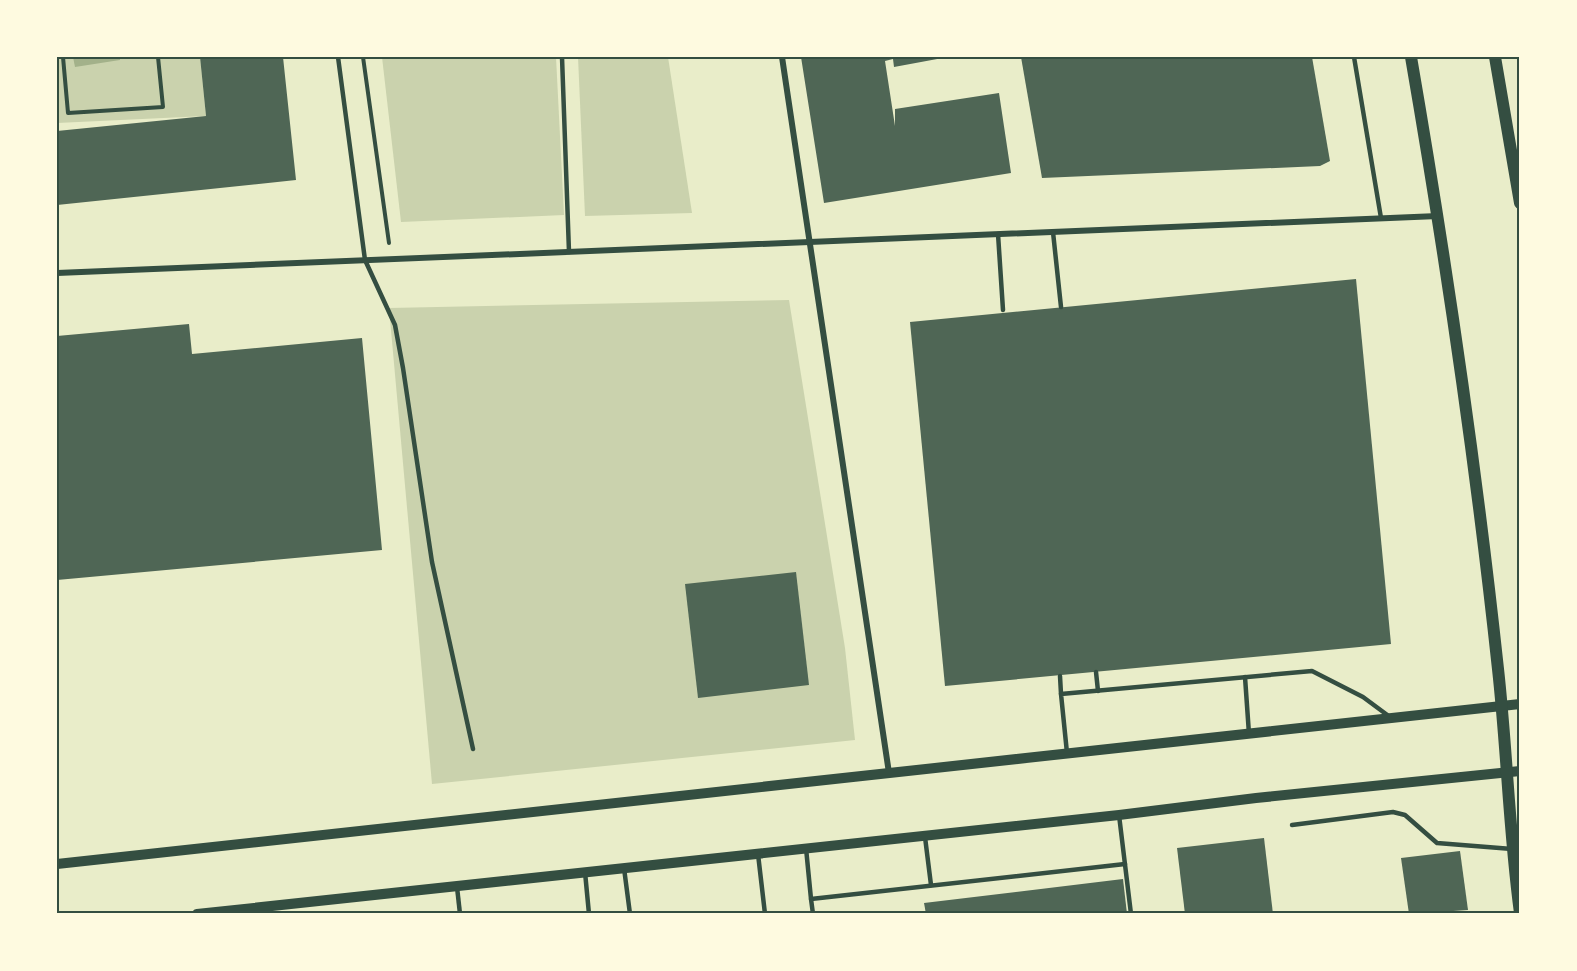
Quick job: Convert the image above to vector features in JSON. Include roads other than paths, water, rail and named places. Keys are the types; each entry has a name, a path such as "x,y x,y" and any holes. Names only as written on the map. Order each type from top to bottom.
{"main road":[{"path":"1411,57 1439,216 1474,469 1501,706 1514,772 1512,849 1520,913"},
{"path":"1495,57 1516,149 1520,202"}],"street":[{"path":"782,57 889,773"},
{"path":"57,273 1439,216"},
{"path":"57,864 1520,704"},
{"path":"197,914 243,911 457,885 1514,772"}],"lane":[{"path":"338,57 365,260 395,325 404,368 432,562 473,749"},
{"path":"562,57 569,252"},
{"path":"1354,57 1381,218"},
{"path":"1053,232 1061,307"},
{"path":"998,234 1003,310"},
{"path":"1061,694 1312,671 1363,697 1392,718"},
{"path":"1096,672 1098,691"},
{"path":"1060,676 1067,753"},
{"path":"1245,677 1249,734"},
{"path":"1292,825 1393,812 1405,815 1437,843 1512,849"},
{"path":"1119,815 1131,914"},
{"path":"925,835 931,885"},
{"path":"806,848 813,914"},
{"path":"758,853 765,914"},
{"path":"811,899 1125,864"},
{"path":"624,868 630,914"},
{"path":"585,872 589,914"},
{"path":"457,885 460,914"}]}
